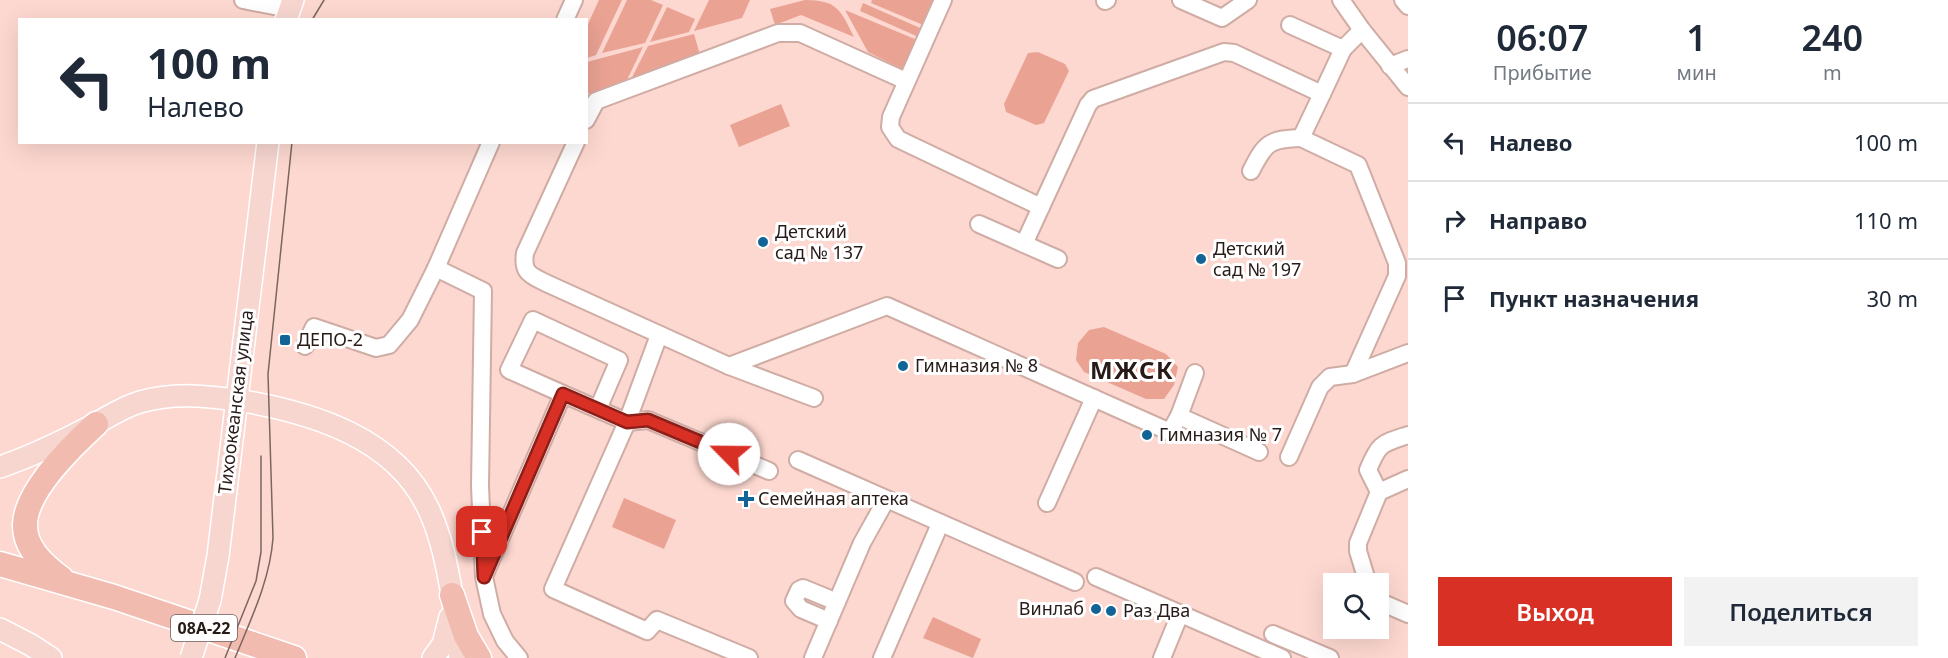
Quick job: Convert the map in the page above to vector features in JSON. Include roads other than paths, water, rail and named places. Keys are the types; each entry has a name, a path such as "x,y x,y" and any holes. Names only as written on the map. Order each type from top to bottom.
{"highway":[{"path":"96,424 65,453 40,487 29,508 25,525 26,535 30,546 44,565 52,571 79,585 114,597"},
{"name":"08А-22","path":"0,564 114,597 294,658"},
{"path":"452,595 466,636 479,658"}],"main road":[{"name":"Тихоокеанская улица","path":"191,658 210,600 218,556 268,144"},
{"path":"0,466 30,455 96,424 127,406 172,395 191,395 270,405 316,419 357,436 379,451 406,476 428,507 441,542 452,595 460,658"},
{"path":"433,658 443,644 449,626 452,595"},
{"path":"0,629 51,658"}],"street":[{"path":"243,0 289,10"},
{"path":"566,18 574,0"},
{"path":"943,0 891,117 891,127 898,139 1041,207"},
{"path":"1181,0 1222,18 1248,0"},
{"path":"1403,0 1408,6"},
{"path":"1346,1 1362,30 1408,87"},
{"path":"1290,25 1343,49"},
{"path":"1301,138 1343,49 1362,30"},
{"path":"591,97 778,33 800,33 906,81"},
{"path":"1024,244 1088,105 1097,97 1224,52 1234,53 1322,94"},
{"path":"1390,66 1408,59"},
{"path":"1251,171 1261,152 1270,142 1301,138 1358,165 1397,263 1396,276 1353,374"},
{"path":"305,346 314,327 376,348 389,345 410,320 436,268 490,144"},
{"path":"575,144 525,253 524,263 527,272 546,283 729,366 814,398"},
{"path":"979,224 1058,259"},
{"path":"436,268 483,291 480,486 484,577 492,614 505,641 519,658"},
{"path":"729,366 887,306 1170,432 1179,416 1195,373"},
{"path":"598,409 619,360 533,320 509,370 627,422 648,420 769,471"},
{"path":"659,335 627,422 553,589 647,630 657,620 749,658"},
{"path":"1289,457 1320,387 1330,377 1353,374 1408,352"},
{"path":"484,577 563,394"},
{"path":"1047,503 1094,398"},
{"path":"1179,416 1259,452"},
{"path":"1379,492 1368,470 1376,451 1384,443 1408,435"},
{"path":"798,460 1075,582"},
{"path":"1365,573 1358,543 1379,492 1408,479"},
{"path":"813,658 862,543 885,500"},
{"path":"882,658 940,524"},
{"path":"1096,578 1282,658"},
{"path":"829,621 801,609 794,601 802,588 837,602"},
{"path":"1389,606 1408,614"},
{"path":"1162,658 1180,614"},
{"path":"1273,634 1330,658"}],"tram line":[{"path":"313,18 324,0"},
{"path":"235,658 264,584 273,538 268,374 292,144"},
{"path":"225,658 256,581 261,552 261,456"}],"place":[{"name":"Детский сад № 137","path":"763,242"},
{"name":"Детский сад № 197","path":"1201,259"},
{"name":"ДЕПО-2","path":"285,340"},
{"name":"Гимназия № 8","path":"903,366"},
{"name":"Гимназия № 7","path":"1147,435"},
{"name":"Семейная аптека","path":"746,499"},
{"name":"Винлаб","path":"1096,609"},
{"name":"Раз Два","path":"1111,611"}],"district":[{"name":"МЖСК","path":"1132,371"}]}
